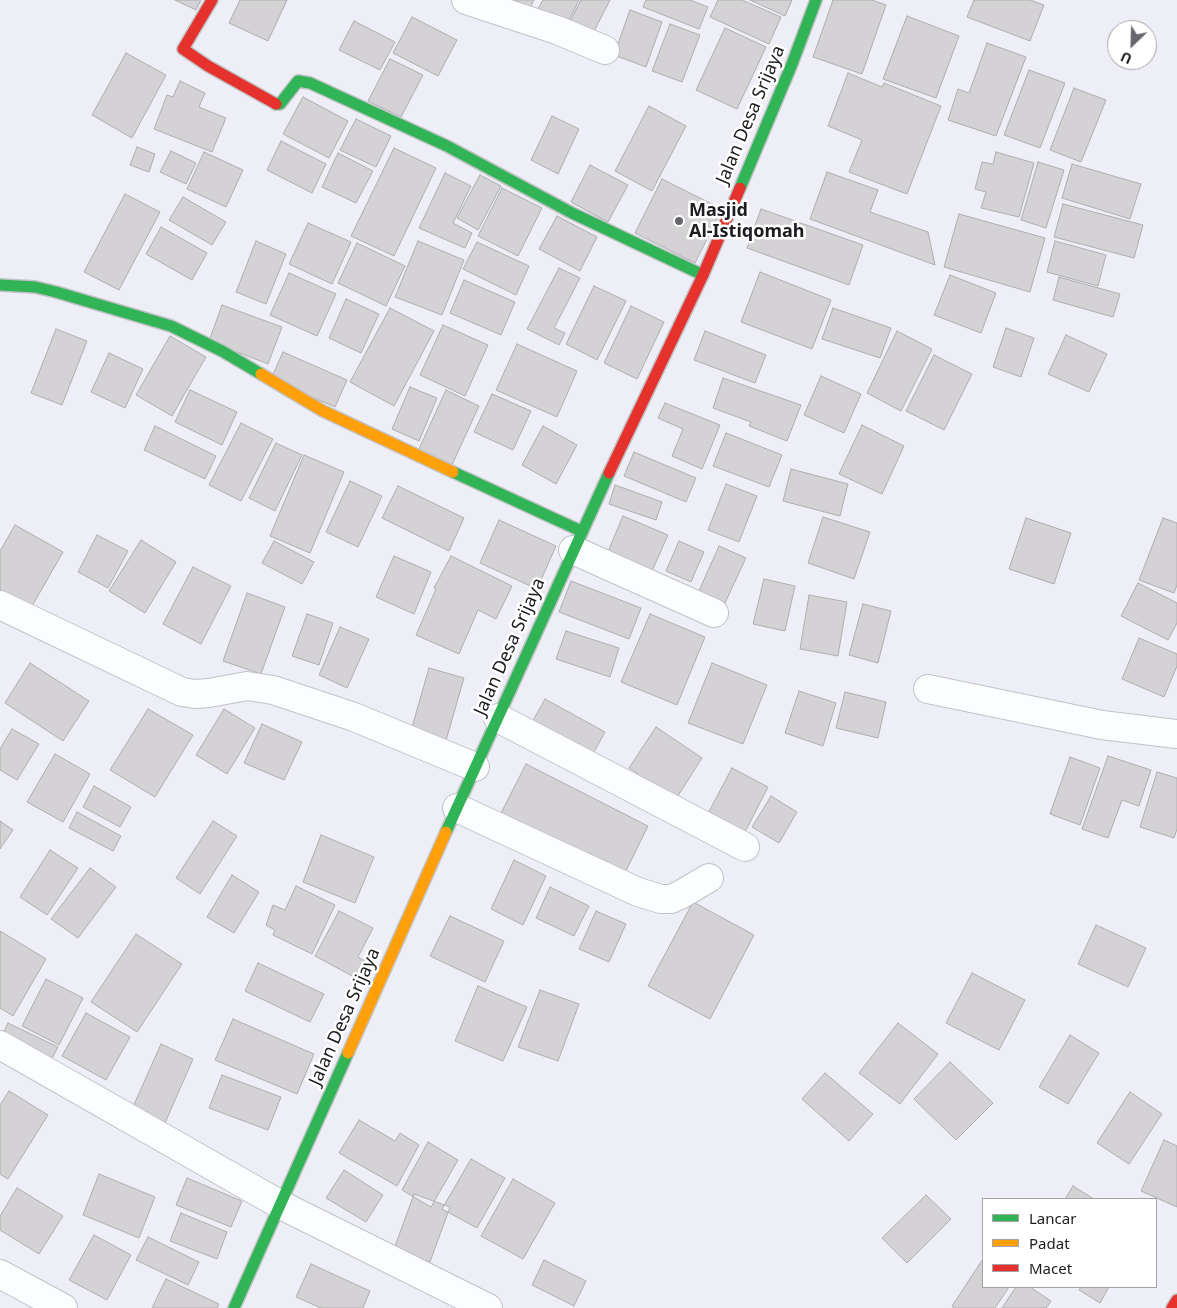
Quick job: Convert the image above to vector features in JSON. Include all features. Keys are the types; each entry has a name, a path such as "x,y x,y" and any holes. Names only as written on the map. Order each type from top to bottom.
{"street":[{"path":"212,0 183,49 208,66 275,104 280,104 298,81 310,83 447,146 572,213 703,275"},
{"path":"466,0 557,30 605,50"},
{"name":"Jalan Desa Srijaya","path":"234,1308 282,1205 577,540 703,275 792,64 816,0"},
{"path":"0,285 35,287 56,292 171,326 222,351 323,412 577,540 714,613"},
{"path":"0,605 182,692 195,694 209,693 248,686 273,690 354,717 475,767"},
{"path":"928,689 1102,725 1177,734"},
{"path":"498,718 745,847"},
{"path":"457,808 638,892 661,899 671,899 680,896 709,878"},
{"path":"0,1045 282,1205 488,1308"},
{"path":"0,1274 63,1308"},
{"path":"1172,1308 1177,1300"}],"building":[{"path":"175,0 201,0 196,10"},
{"path":"240,0 287,0 268,41 229,23"},
{"path":"500,0 534,0 526,15"},
{"path":"543,0 579,0 565,28 536,12"},
{"path":"581,0 610,0 591,37 568,25"},
{"path":"646,0 690,0 708,7 699,29 643,7"},
{"path":"718,0 742,0 781,17 769,44 710,17"},
{"path":"750,0 792,0 785,16"},
{"path":"833,0 872,0 886,5 862,74 813,57"},
{"path":"974,0 1030,0 1044,5 1030,41 967,17"},
{"path":"630,10 662,22 646,67 614,55"},
{"path":"907,16 959,36 936,98 883,79"},
{"path":"412,17 457,40 438,76 393,53"},
{"path":"354,21 395,42 380,70 339,50"},
{"path":"670,24 700,35 682,82 652,71"},
{"path":"725,28 766,47 737,109 696,90"},
{"path":"987,43 1026,57 996,136 948,120 958,89 969,93"},
{"path":"126,53 166,75 132,138 92,115"},
{"path":"390,59 423,75 401,117 368,101"},
{"path":"1029,70 1065,83 1040,148 1004,135"},
{"path":"848,73 882,87 884,83 941,106 907,194 849,172 862,140 828,126"},
{"path":"180,81 205,93 199,107 226,118 212,152 154,129 167,95 173,97"},
{"path":"1074,88 1106,100 1081,162 1050,150"},
{"path":"303,97 348,121 329,158 283,134"},
{"path":"649,106 686,126 652,191 615,171"},
{"path":"552,116 579,129 558,174 531,160"},
{"path":"356,119 391,136 376,167 340,150"},
{"path":"281,141 326,164 312,193 267,170"},
{"path":"137,147 155,154 149,172 130,165"},
{"path":"394,148 436,168 394,256 351,236"},
{"path":"171,151 196,163 186,184 160,172"},
{"path":"204,152 243,170 226,207 187,189"},
{"path":"996,152 1034,163 1019,217 981,208 986,192 975,189 982,162 993,164"},
{"path":"338,153 373,171 356,203 322,187"},
{"path":"1038,162 1064,170 1046,228 1021,220"},
{"path":"1072,164 1141,184 1130,219 1062,198"},
{"path":"590,165 628,185 608,222 571,202"},
{"path":"827,172 878,190 870,212 928,232 935,265 810,219"},
{"path":"445,173 471,186 453,223 472,233 465,248 419,228"},
{"path":"480,175 501,186 478,230 457,218"},
{"name":"Masjid Al-Istiqomah","path":"662,179 722,209 695,263 635,233"},
{"path":"502,188 542,208 518,256 478,236"},
{"path":"125,194 160,212 119,290 84,272"},
{"path":"183,197 226,222 212,245 169,220"},
{"path":"1063,204 1143,225 1134,258 1054,237"},
{"path":"761,209 863,245 849,285 747,248"},
{"path":"959,214 1045,238 1030,292 944,267"},
{"path":"557,216 597,237 580,271 539,249"},
{"path":"308,223 351,242 332,284 289,264"},
{"path":"161,227 207,253 192,280 146,254"},
{"path":"256,241 286,254 266,304 236,292"},
{"path":"418,241 464,260 442,315 395,297"},
{"path":"1055,241 1106,255 1098,286 1047,272"},
{"path":"477,242 529,266 516,295 463,269"},
{"path":"357,243 405,266 386,306 338,283"},
{"path":"559,268 580,278 554,328 565,333 559,345 527,329"},
{"path":"760,272 831,300 812,349 741,322"},
{"path":"289,273 336,294 317,336 270,315"},
{"path":"950,275 996,293 981,333 934,315"},
{"path":"1059,277 1120,294 1113,317 1053,300"},
{"path":"464,280 515,302 501,335 450,313"},
{"path":"594,286 626,301 597,360 566,344"},
{"path":"346,299 379,314 361,353 329,338"},
{"path":"222,305 282,327 268,364 209,341"},
{"path":"631,306 664,322 637,379 604,363"},
{"path":"390,308 434,331 394,406 350,382"},
{"path":"833,308 891,328 880,358 822,339"},
{"path":"443,325 488,345 465,396 420,375"},
{"path":"1006,328 1034,338 1021,377 993,367"},
{"path":"56,329 87,341 62,405 31,393"},
{"path":"705,331 766,355 755,383 694,360"},
{"path":"897,331 932,349 901,411 867,393"},
{"path":"1066,335 1107,354 1089,392 1048,374"},
{"path":"170,336 206,357 172,416 136,395"},
{"path":"517,344 577,371 557,417 496,390"},
{"path":"283,352 347,380 335,407 271,379"},
{"path":"109,353 143,369 125,408 91,392"},
{"path":"934,355 972,374 944,430 906,411"},
{"path":"821,376 861,394 844,433 804,415"},
{"path":"723,378 801,405 787,441 749,426 751,422 713,408"},
{"path":"410,387 437,398 419,441 392,429"},
{"path":"190,390 237,412 222,445 175,422"},
{"path":"446,390 479,406 452,465 418,451"},
{"path":"492,394 531,411 513,450 474,432"},
{"path":"665,403 720,425 702,469 672,456 683,429 658,418"},
{"path":"241,423 273,439 241,501 209,485"},
{"path":"862,425 904,446 882,494 839,474"},
{"path":"155,426 216,456 205,479 144,450"},
{"path":"543,426 577,445 556,484 522,465"},
{"path":"726,433 782,455 769,487 713,466"},
{"path":"276,443 302,455 275,511 249,498"},
{"path":"634,452 696,478 686,502 624,476"},
{"path":"304,455 344,472 310,553 270,536"},
{"path":"791,469 848,484 840,516 783,501"},
{"path":"350,481 382,496 358,547 326,532"},
{"path":"726,484 757,496 739,542 708,530"},
{"path":"615,485 662,502 656,520 609,504"},
{"path":"398,486 464,518 449,551 382,518"},
{"path":"623,516 668,535 648,580 604,561"},
{"path":"823,517 870,532 854,579 808,563"},
{"path":"1026,518 1071,533 1054,584 1009,569"},
{"path":"1163,518 1177,523 1177,585 1174,593 1139,580"},
{"path":"499,520 556,546 537,589 480,563"},
{"path":"15,525 63,552 31,608 0,590 0,551"},
{"path":"97,535 128,551 108,588 78,572"},
{"path":"141,540 176,562 145,613 109,591"},
{"path":"274,541 314,562 302,584 262,563"},
{"path":"679,541 704,552 691,582 666,571"},
{"path":"719,546 746,558 724,605 698,593"},
{"path":"394,556 431,572 414,614 376,597"},
{"path":"451,556 512,586 496,619 478,610 459,654 416,635 436,589 434,588"},
{"path":"193,567 231,586 201,644 163,624"},
{"path":"764,579 795,586 785,631 753,624"},
{"path":"571,581 641,608 629,639 559,612"},
{"path":"1138,583 1177,603 1177,623 1168,640 1121,616"},
{"path":"247,593 285,607 261,674 223,661"},
{"path":"809,595 847,602 838,656 800,649"},
{"path":"863,604 891,611 878,663 849,655"},
{"path":"307,614 333,623 319,665 292,656"},
{"path":"650,614 705,637 677,705 621,682"},
{"path":"340,627 369,639 347,688 319,675"},
{"path":"566,631 619,648 610,677 556,659"},
{"path":"1139,638 1177,654 1177,666 1164,697 1122,679"},
{"path":"30,663 89,701 63,741 5,703"},
{"path":"712,663 767,685 743,744 688,723"},
{"path":"429,668 464,678 445,744 410,734"},
{"path":"799,691 836,703 823,746 785,733"},
{"path":"845,692 886,702 878,738 836,728"},
{"path":"545,699 605,732 590,759 530,726"},
{"path":"148,709 193,735 155,797 110,770"},
{"path":"224,709 255,728 227,774 196,755"},
{"path":"262,724 302,742 284,780 244,763"},
{"path":"656,727 702,758 676,799 631,783 637,773 629,768"},
{"path":"12,729 39,744 17,780 0,770 0,749"},
{"path":"55,754 90,774 63,822 27,802"},
{"path":"1108,756 1151,770 1139,806 1122,800 1108,838 1082,829"},
{"path":"1070,757 1100,768 1080,825 1050,814"},
{"path":"526,764 648,826 621,881 498,819"},
{"path":"732,768 768,787 742,838 705,819"},
{"path":"1157,772 1177,778 1177,829 1174,838 1140,827"},
{"path":"94,786 131,807 120,827 83,807"},
{"path":"771,796 797,812 779,843 752,827"},
{"path":"77,812 121,836 113,851 69,828"},
{"path":"0,821 13,830 0,849"},
{"path":"213,821 237,836 200,894 176,878"},
{"path":"321,835 374,857 355,903 303,882"},
{"path":"50,850 78,868 47,915 20,897"},
{"path":"514,860 546,876 523,925 491,909"},
{"path":"90,868 116,887 78,938 51,919"},
{"path":"232,875 259,892 234,933 207,917"},
{"path":"296,886 335,905 312,954 273,935 275,930 266,925 273,905 285,910"},
{"path":"550,887 589,906 574,936 536,918"},
{"path":"693,902 754,935 710,1019 648,986"},
{"path":"339,911 373,928 358,957 368,963 358,979 315,956"},
{"path":"596,911 626,924 609,962 579,949"},
{"path":"450,916 504,941 485,982 430,956"},
{"path":"1096,925 1146,948 1128,987 1078,964"},
{"path":"0,931 46,959 13,1016 0,1008"},
{"path":"136,934 182,964 137,1032 91,1002"},
{"path":"258,963 324,994 310,1022 245,991"},
{"path":"972,973 1025,1000 999,1050 946,1023"},
{"path":"46,979 83,998 59,1045 22,1026"},
{"path":"478,986 527,1007 503,1061 455,1041"},
{"path":"540,990 579,1004 558,1061 518,1047"},
{"path":"86,1013 130,1037 106,1080 62,1056"},
{"path":"233,1019 314,1054 297,1094 215,1060"},
{"path":"8,1023 58,1047 48,1066 0,1040"},
{"path":"898,1023 938,1054 900,1104 859,1073"},
{"path":"1070,1035 1099,1053 1068,1104 1039,1087"},
{"path":"161,1044 193,1059 165,1123 132,1109"},
{"path":"950,1062 993,1103 956,1140 914,1099"},
{"path":"825,1073 873,1114 849,1141 802,1099"},
{"path":"222,1075 281,1097 268,1130 209,1108"},
{"path":"9,1091 48,1115 8,1179 0,1174 0,1105"},
{"path":"1130,1092 1162,1114 1129,1164 1097,1143"},
{"path":"359,1120 395,1141 400,1133 419,1145 397,1186 339,1153"},
{"path":"1164,1140 1177,1146 1177,1207 1141,1191"},
{"path":"428,1142 458,1160 431,1207 402,1190"},
{"path":"471,1159 505,1178 477,1228 442,1209"},
{"path":"344,1170 383,1195 366,1222 326,1198"},
{"path":"99,1174 155,1197 139,1238 83,1215"},
{"path":"187,1178 242,1201 231,1227 176,1205"},
{"path":"513,1179 555,1203 523,1259 481,1236"},
{"path":"1073,1186 1092,1198 1066,1198"},
{"path":"17,1188 63,1216 39,1254 0,1230 0,1216"},
{"path":"414,1194 450,1207 430,1262 394,1249"},
{"path":"926,1195 951,1219 907,1263 882,1238"},
{"path":"181,1213 227,1232 217,1259 170,1241"},
{"path":"94,1235 131,1255 107,1300 69,1280"},
{"path":"148,1237 199,1262 188,1285 136,1260"},
{"path":"544,1260 586,1281 574,1306 532,1285"},
{"path":"982,1261 982,1288 1008,1288 995,1308 954,1308 952,1306"},
{"path":"311,1264 370,1291 363,1308 321,1308 296,1297"},
{"path":"166,1279 219,1304 217,1308 152,1308"},
{"path":"1015,1288 1032,1288 1051,1301 1046,1308 1002,1308"},
{"path":"1080,1288 1108,1288 1100,1303 1079,1290"}],"traffic: fast":[{"path":"740,188 792,64 816,0"},
{"path":"276,104 280,104 298,81 310,83 447,146 572,213 703,275"},
{"path":"0,285 35,287 56,292 171,326 222,351 261,374"},
{"path":"453,472 581,531"},
{"path":"446,832 609,473"},
{"path":"234,1308 348,1053"}],"traffic: slow":[{"path":"261,374 323,411 453,472"},
{"path":"348,1053 446,832"}],"traffic: jam":[{"path":"212,0 183,49 208,66 276,104"},
{"path":"609,473 703,275 740,188"},
{"path":"1172,1308 1177,1300"}],"place":[{"name":"Masjid Al-Istiqomah","path":"679,221"}]}
